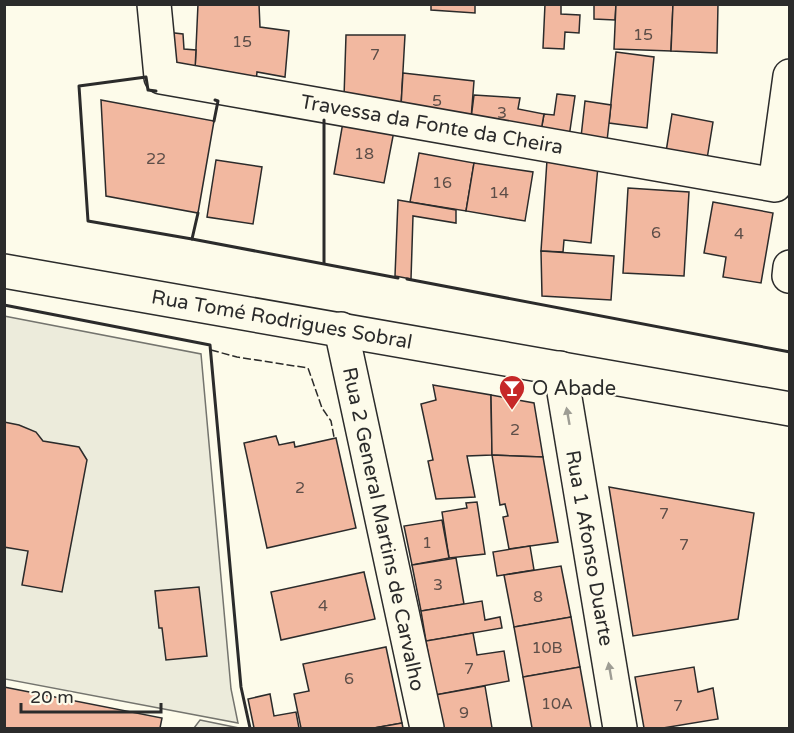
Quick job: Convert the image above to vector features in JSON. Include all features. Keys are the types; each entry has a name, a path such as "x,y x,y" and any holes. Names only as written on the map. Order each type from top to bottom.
{"street":[{"name":"Travessa da Fonte da Cheira","path":"154,4 161,76 782,194 789,76"},
{"name":"Rua Tomé Rodrigues Sobral","path":"4,270 789,409"},
{"name":"Rua 2 General Martins de Carvalho","path":"341,329 427,729"},
{"name":"Rua 1 Afonso Duarte","path":"560,368 620,729"}],"shaded area":[{"path":"4,316 201,354 231,689 238,723 5,679"},
{"path":"200,720 239,728 194,728"}],"building":[{"path":"198,4 259,4 260,27 289,31 285,77 257,72 256,82 195,70"},
{"path":"431,4 475,4 475,13 431,10"},
{"path":"545,4 561,4 561,14 580,15 579,33 565,32 564,49 543,48"},
{"path":"594,4 616,4 615,20 594,19"},
{"path":"616,4 673,4 671,51 614,49"},
{"path":"673,4 718,4 717,53 671,51"},
{"path":"166,32 183,34 184,49 196,50 195,70 177,66"},
{"path":"346,35 405,35 401,106 344,97"},
{"path":"616,52 654,57 647,128 609,123"},
{"path":"403,73 474,81 471,119 401,106"},
{"path":"557,94 575,96 569,137 541,131 544,114 554,115"},
{"path":"474,95 520,98 518,109 544,114 541,131 471,119"},
{"path":"101,100 214,121 198,213 106,196"},
{"path":"585,101 611,105 607,141 581,137"},
{"path":"672,114 713,122 707,159 666,152"},
{"path":"343,122 394,131 384,183 334,174"},
{"path":"419,153 474,163 466,211 410,202"},
{"path":"216,160 262,167 253,224 207,217"},
{"path":"547,160 598,166 591,243 564,240 563,252 541,251"},
{"path":"474,163 533,172 525,221 466,211"},
{"path":"628,188 689,192 684,276 623,273"},
{"path":"398,200 456,210 456,223 413,216 411,279 395,276"},
{"path":"713,202 773,213 761,283 723,277 726,257 704,253"},
{"path":"541,251 614,256 611,300 542,296"},
{"path":"433,385 491,395 492,455 467,456 475,497 436,499 428,461 433,460 421,404 436,400"},
{"path":"491,395 534,403 543,457 492,455"},
{"path":"4,422 36,432 43,441 79,447 87,460 62,592 22,585 28,551 4,547"},
{"path":"276,436 279,445 294,442 295,447 336,438 356,528 267,548 244,443"},
{"path":"492,455 543,457 558,542 509,549 503,517 508,516 505,504 500,505"},
{"path":"609,487 754,513 738,619 633,636"},
{"path":"477,502 485,554 449,558 442,512 467,508 466,503"},
{"path":"442,520 449,558 412,565 404,526"},
{"path":"530,546 534,570 497,576 493,552"},
{"path":"456,558 464,604 421,611 412,565"},
{"path":"561,566 571,617 514,627 504,575"},
{"path":"364,572 375,619 281,640 271,592"},
{"path":"199,587 207,656 166,660 162,628 159,628 155,591"},
{"path":"482,601 485,620 500,617 502,628 426,641 421,611"},
{"path":"571,617 580,667 523,677 514,627"},
{"path":"473,633 477,655 504,651 509,681 435,695 426,641"},
{"path":"386,647 402,723 374,728 301,728 294,694 309,691 303,664"},
{"path":"580,667 591,728 532,728 523,677"},
{"path":"694,667 698,692 713,688 718,719 663,728 644,728 635,677"},
{"path":"485,686 492,728 441,728 435,695"},
{"path":"4,687 162,718 160,728 4,728"},
{"path":"270,694 274,716 296,712 299,728 254,728 248,699"},
{"path":"402,723 403,728 374,728"}],"fence":[{"path":"211,350 237,357 308,368 322,408 331,421 334,437"}],"wall":[{"path":"156,91 148,90 146,77 79,86 88,221 192,239 198,213"},
{"path":"214,121 218,101 215,100"},
{"path":"324,120 324,263"},
{"path":"192,239 398,278"},
{"path":"407,279 790,352"},
{"path":"4,305 210,345 241,687 250,728"}],"place":[{"name":"O Abade","path":"512,411"}]}
